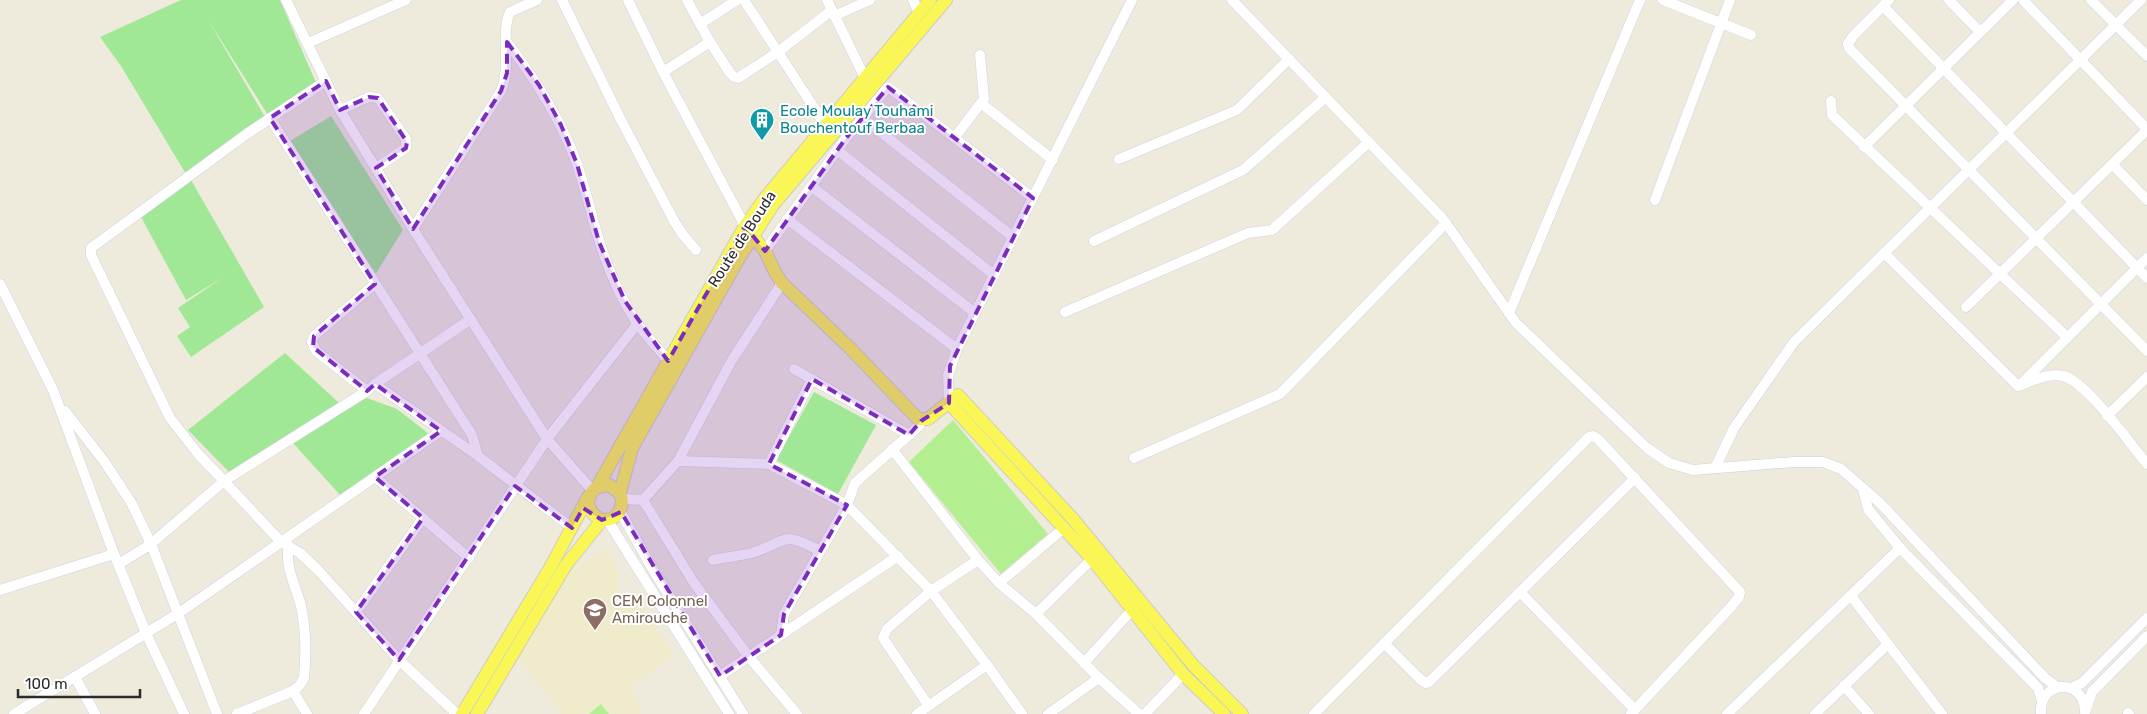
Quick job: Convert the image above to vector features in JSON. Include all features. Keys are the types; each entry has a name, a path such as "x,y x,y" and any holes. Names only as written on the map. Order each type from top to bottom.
{"main road":[{"name":"Route de Bouda","path":"621,501 632,448 765,198 930,0"},
{"name":"Route de Bouda","path":"462,714 668,361 749,231 946,0"},
{"path":"749,231 765,251 782,283 921,420 928,419 954,399"},
{"path":"954,399 1092,559 1131,611 1183,674 1221,713"},
{"path":"954,399 1073,519 1193,665 1242,714"},
{"path":"477,714 566,565 605,521 621,501 610,485 593,491 588,502 590,511 605,521"}],"street":[{"path":"286,0 340,110 413,229 547,439 593,491"},
{"path":"308,43 406,0"},
{"path":"413,229 501,91 507,72 508,16 510,12 517,4 537,0"},
{"path":"562,0 621,120 674,221 683,236 696,250"},
{"path":"628,0 662,72 749,231"},
{"path":"687,0 710,42 734,77 740,77 778,52 831,9 867,1"},
{"path":"700,24 737,0"},
{"path":"744,0 826,126"},
{"path":"913,0 919,13"},
{"path":"954,399 947,388 950,366 957,349 1132,0"},
{"path":"1232,0 1446,223 1516,323 1647,448 1669,463 1693,470 1823,462 1841,469 1879,502 2045,678 2057,687"},
{"path":"1509,313 1640,0"},
{"path":"1663,0 1750,35"},
{"path":"1655,200 1730,0"},
{"path":"1949,0 1980,32"},
{"path":"1864,147 2013,0"},
{"path":"1966,307 2147,130 2023,0"},
{"path":"2091,0 2147,56"},
{"path":"1715,468 1734,428 1794,342 2141,0"},
{"path":"2147,278 1943,69 1886,3 1852,36 1848,46 2147,351"},
{"path":"831,9 865,78"},
{"path":"507,42 539,85 561,125 577,164 599,242 612,275 638,323 668,361"},
{"path":"662,72 710,42"},
{"path":"955,138 982,104 985,94 980,55"},
{"path":"1119,158 1237,110 1289,59"},
{"path":"326,81 270,118 97,242 90,251 170,418 199,455 285,544 300,553 318,570 399,660 457,714"},
{"path":"765,251 837,150 885,90 890,87 1033,198"},
{"path":"340,110 369,97 378,98 406,139 406,148 376,168"},
{"path":"1094,241 1243,170 1326,98"},
{"path":"1831,101 1832,115 2067,338"},
{"path":"982,104 1053,160"},
{"path":"270,118 472,435 478,456"},
{"path":"863,118 1014,237"},
{"path":"1065,312 1248,232 1272,230 1369,142"},
{"path":"837,150 994,275"},
{"path":"2112,165 2147,200"},
{"path":"811,186 975,313"},
{"path":"787,220 957,349"},
{"path":"1134,458 1280,394 1446,223"},
{"path":"1884,253 2018,386"},
{"path":"2018,386 2147,258"},
{"path":"743,714 652,568 621,501 643,500 678,461 732,360 782,283"},
{"path":"0,284 59,404 114,554 146,633 184,714"},
{"path":"367,391 320,356 313,347 312,340 334,317 375,284"},
{"path":"119,564 151,544 224,481 367,391 419,353 471,320"},
{"path":"364,714 547,439 638,323"},
{"path":"794,369 909,435"},
{"path":"2018,386 2038,378 2056,375 2065,376 2086,391 2145,459"},
{"path":"2107,416 2147,377"},
{"path":"769,464 812,379"},
{"path":"375,384 478,456 572,528"},
{"path":"59,404 104,461 132,504 151,544 179,613 217,714"},
{"path":"781,635 784,614 847,505 855,483 919,426 921,420"},
{"path":"14,714 179,613 285,544 375,477 442,431"},
{"path":"1314,714 1593,436 1635,478 1740,592 1739,597 1730,608 1633,712 1520,592"},
{"path":"892,449 978,560 999,582 1036,614 1099,678 1139,714"},
{"path":"678,461 769,464 847,505 931,591 1022,714"},
{"path":"375,477 469,558"},
{"path":"1384,643 1426,683 1635,478"},
{"path":"1863,489 1868,509 1900,548 2038,688 2042,701 2041,714"},
{"path":"643,500 694,583 749,657 797,714"},
{"path":"356,612 423,518"},
{"path":"605,521 729,714"},
{"path":"999,582 1064,528"},
{"path":"713,560 752,552 792,538 800,540 820,551"},
{"path":"237,714 293,690 300,685 304,678 302,609 287,562 285,544"},
{"path":"1727,714 1900,548"},
{"path":"0,590 114,554"},
{"path":"720,676 898,556"},
{"path":"1036,614 1092,559"},
{"path":"928,706 883,638 887,629 931,591 978,560"},
{"path":"1851,596 1942,714"},
{"path":"1084,663 1131,611"},
{"path":"2042,701 2051,690 2057,687 2071,688 2082,682 2147,618"},
{"path":"2084,713 2092,692 2147,636"},
{"path":"1815,714 1888,644"},
{"path":"917,714 987,666"},
{"path":"1145,714 1183,674"},
{"path":"75,677 95,714"},
{"path":"1048,714 1099,678"},
{"path":"1844,686 1869,714"},
{"path":"2071,688 2082,698 2084,713"},
{"path":"293,690 307,714"}],"highlighted area":[{"path":"507,42 539,85 561,125 577,164 599,242 625,301 668,361 745,226 765,251 846,138 888,87 1033,198 950,366 949,403 921,421 909,435 812,379 769,464 847,505 784,614 781,635 720,676 621,512 602,520 583,508 572,528 515,486 399,660 356,612 423,518 375,477 441,431 375,384 367,391 313,347 314,336 375,284 270,118 326,81 340,110 369,97 378,98 407,142 406,148 376,168 413,229 501,91 507,73"}],"shaded area":[{"name":"CEM Colonnel Amirouche","path":"606,550 620,573 617,577 620,582 617,586 631,607 639,602 674,655 630,686 642,714 563,714 517,657 562,576"}],"green space":[{"path":"181,0 280,0 317,85 268,115 207,18 265,117 186,174 121,66 100,37"},
{"path":"331,116 403,230 373,278 287,143"},
{"path":"191,180 264,307 191,357 177,336 190,327 178,308 222,278 186,300 141,217"},
{"path":"285,353 339,403 231,474 188,430"},
{"path":"814,392 876,425 838,494 776,460"},
{"path":"364,397 397,409 429,434 341,496 293,443"},
{"path":"953,420 1048,534 1001,574 909,462"},
{"path":"601,704 609,714 589,714"}],"place":[{"name":"Ecole Moulay Touhami Bouchentouf Berbaa","path":"762,141"},
{"name":"CEM Colonnel Amirouche","path":"595,631"}]}
